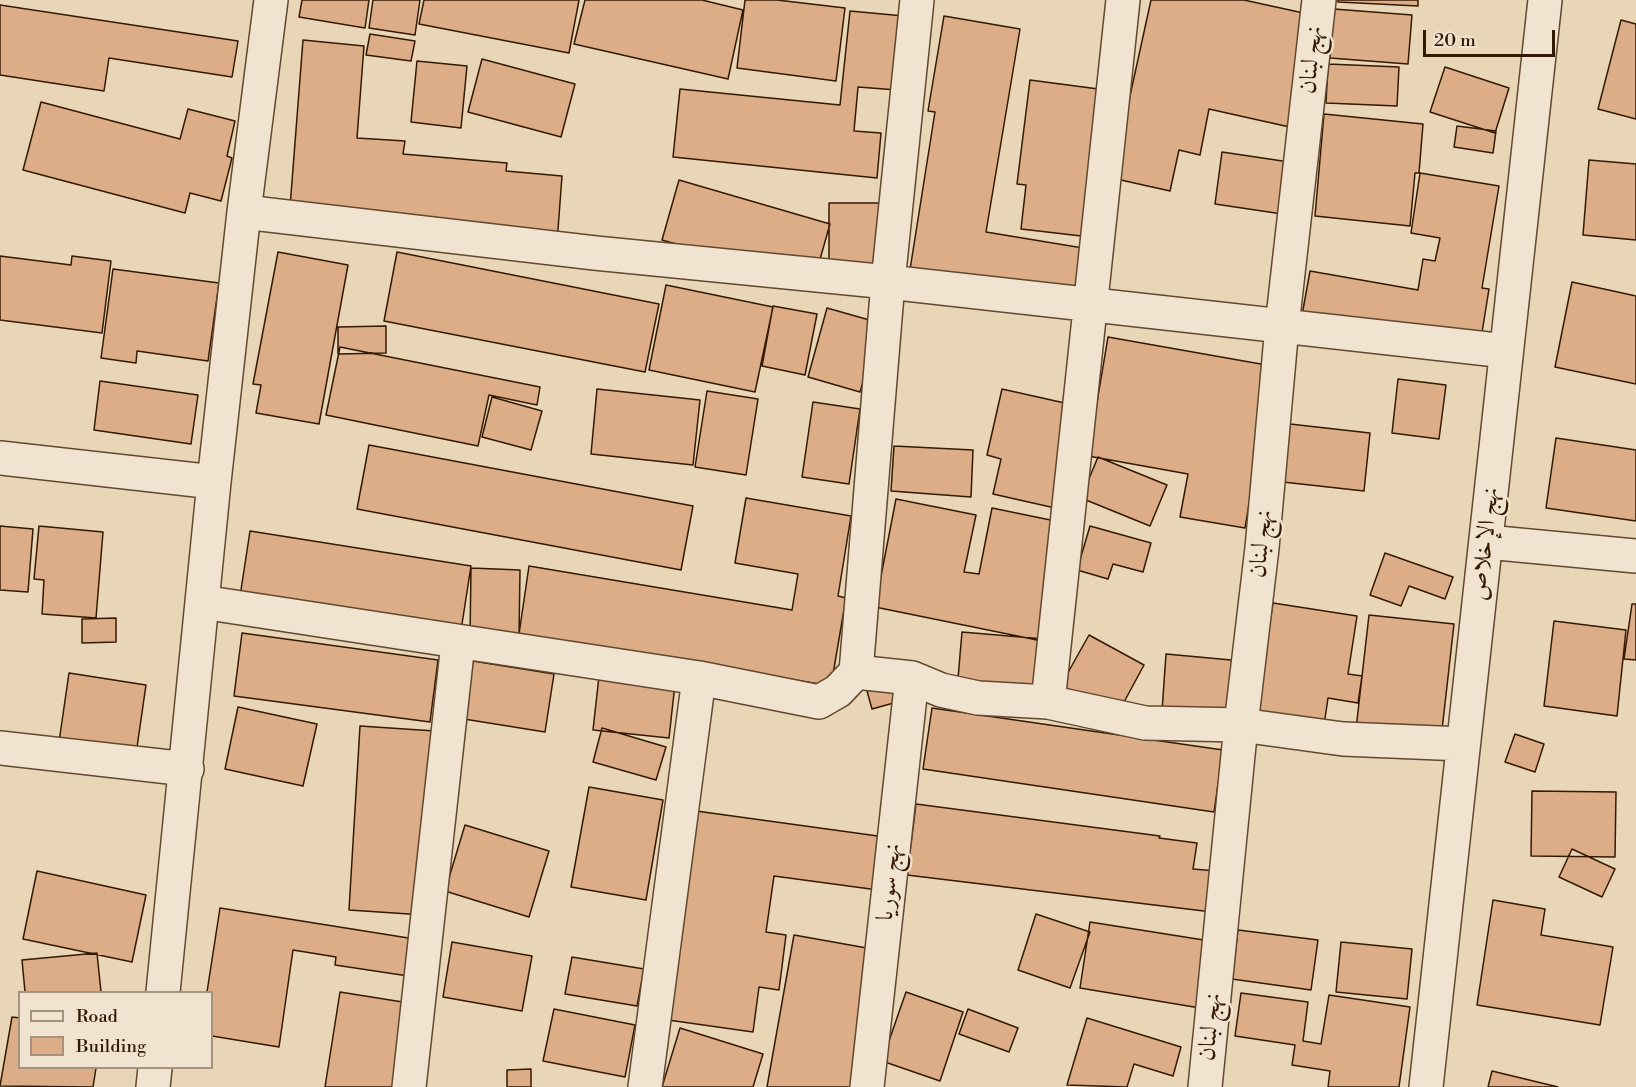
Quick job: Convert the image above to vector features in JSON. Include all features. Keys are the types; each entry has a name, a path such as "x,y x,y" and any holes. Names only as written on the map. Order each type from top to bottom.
{"street":[{"path":"163,991 214,482 244,212 271,0"},
{"path":"202,602 458,643 699,678 819,702 838,691 856,672 888,282 917,0"},
{"path":"1048,702 1123,0"},
{"name":"نهج لبنان","path":"1204,1087 1241,725 1262,548 1282,326 1318,0"},
{"name":"نهج الإخلاص","path":"1426,1087 1545,0"},
{"path":"244,212 595,254 888,282 1506,351"},
{"path":"0,458 214,482"},
{"path":"1486,542 1636,556"},
{"path":"409,1087 458,643"},
{"path":"856,672 912,678 941,690 978,698 1048,702 1145,723 1241,725 1343,740 1463,744"},
{"path":"645,1087 699,678"},
{"name":"نهج سوريا","path":"867,1087 912,678"},
{"path":"0,748 187,768"},
{"path":"153,1087 155,1069"}],"building":[{"path":"302,0 369,0 365,28 299,17"},
{"path":"373,0 420,0 415,35 369,28"},
{"path":"424,0 579,0 569,53 419,24"},
{"path":"585,0 702,0 743,10 728,79 574,44"},
{"path":"745,0 777,0 845,8 836,81 737,68"},
{"path":"1151,0 1244,0 1308,14 1294,128 1209,109 1200,155 1179,150 1170,191 1112,178"},
{"path":"1338,0 1418,0 1418,6 1338,2"},
{"path":"0,5 238,41 232,77 109,58 104,91 0,75"},
{"path":"1334,9 1412,15 1408,64 1330,58"},
{"path":"850,11 904,16 897,90 858,87 854,131 881,133 877,178 673,157 680,89 840,105"},
{"path":"944,16 1020,29 986,232 1089,249 1080,305 909,276 935,112 928,111"},
{"path":"1621,20 1636,24 1636,119 1598,109"},
{"path":"370,34 415,41 411,61 366,55"},
{"path":"303,40 364,46 357,138 405,141 403,154 507,163 506,171 562,176 557,243 289,220"},
{"path":"482,59 575,84 561,137 468,112"},
{"path":"417,61 467,66 461,128 411,122"},
{"path":"1328,64 1399,67 1397,106 1326,103"},
{"path":"1445,67 1509,88 1495,133 1430,112"},
{"path":"1030,80 1106,90 1090,237 1021,229 1026,185 1017,184"},
{"path":"41,102 180,139 188,109 235,121 227,156 232,158 221,201 190,193 185,213 23,170"},
{"path":"1324,114 1423,124 1419,173 1415,173 1410,226 1315,216"},
{"path":"1457,126 1496,131 1493,153 1454,147"},
{"path":"1222,152 1296,163 1289,215 1215,204"},
{"path":"1589,160 1636,164 1636,240 1583,235"},
{"path":"1420,173 1499,186 1482,288 1489,289 1480,345 1299,332 1310,271 1418,290 1423,259 1435,261 1440,238 1411,233"},
{"path":"679,180 830,224 813,284 662,240"},
{"path":"829,203 882,203 882,280 829,280"},
{"path":"278,252 348,265 319,424 256,413 261,385 253,384"},
{"path":"397,252 659,304 645,372 384,321"},
{"path":"0,256 71,265 72,256 111,261 102,333 0,320"},
{"path":"113,269 219,283 208,361 137,351 136,363 101,358"},
{"path":"1572,282 1636,296 1636,384 1555,367"},
{"path":"666,285 773,307 755,392 649,370"},
{"path":"773,306 817,314 805,375 762,366"},
{"path":"827,308 880,323 860,392 808,377"},
{"path":"386,326 386,353 338,354 338,327"},
{"path":"1108,337 1272,366 1245,528 1180,517 1188,474 1088,456"},
{"path":"340,347 540,387 537,405 489,395 478,446 326,415"},
{"path":"1398,379 1446,385 1439,439 1392,433"},
{"path":"100,381 198,395 191,444 94,430"},
{"path":"597,389 700,400 693,465 591,454"},
{"path":"1002,389 1078,406 1055,508 993,494 1001,459 987,455"},
{"path":"707,391 758,399 746,475 695,467"},
{"path":"492,397 542,411 531,450 482,437"},
{"path":"813,402 860,409 849,484 802,477"},
{"path":"1290,424 1370,433 1364,491 1283,482"},
{"path":"1556,438 1636,450 1636,521 1546,508"},
{"path":"369,445 693,506 681,570 357,509"},
{"path":"894,446 973,450 971,497 891,491"},
{"path":"1098,457 1167,485 1150,526 1081,498"},
{"path":"746,498 851,516 838,596 846,598 831,686 519,634 529,566 792,610 798,574 735,563"},
{"path":"896,499 976,515 964,572 979,574 992,508 1065,523 1042,641 875,607"},
{"path":"0,526 33,529 28,592 0,590"},
{"path":"39,526 103,532 96,618 42,614 44,580 34,579"},
{"path":"1090,526 1151,543 1143,572 1113,564 1108,579 1077,570"},
{"path":"250,531 471,566 460,637 239,603"},
{"path":"1385,553 1453,577 1445,599 1409,586 1401,606 1370,595"},
{"path":"471,568 520,570 519,638 470,638"},
{"path":"1273,603 1357,616 1348,674 1362,676 1358,703 1328,698 1323,732 1255,721"},
{"path":"1632,604 1636,604 1636,660 1624,659"},
{"path":"1369,615 1454,624 1441,739 1356,729"},
{"path":"116,618 116,642 82,643 82,619"},
{"path":"1554,621 1626,630 1617,716 1544,706"},
{"path":"962,632 1044,639 1038,697 957,690"},
{"path":"242,633 438,660 430,722 234,696"},
{"path":"1089,635 1144,665 1117,715 1061,685"},
{"path":"1166,654 1242,661 1236,718 1162,711"},
{"path":"473,661 554,674 545,732 464,719"},
{"path":"69,673 146,685 135,761 58,749"},
{"path":"599,676 675,684 669,738 593,730"},
{"path":"903,681 908,699 872,709 867,691"},
{"path":"238,707 317,724 303,786 225,769"},
{"path":"932,708 1223,750 1214,812 923,769"},
{"path":"360,726 435,731 424,915 349,910"},
{"path":"602,728 666,747 656,780 593,762"},
{"path":"1515,734 1544,744 1535,772 1505,762"},
{"path":"589,787 663,800 646,900 571,887"},
{"path":"1532,791 1616,792 1615,857 1531,856"},
{"path":"916,804 1160,836 1159,838 1197,843 1193,869 1217,871 1212,912 907,875"},
{"path":"689,810 885,837 878,890 774,876 766,932 786,935 779,990 759,987 753,1032 661,1019"},
{"path":"465,825 549,851 529,917 445,891"},
{"path":"1572,849 1615,869 1602,897 1559,877"},
{"path":"37,871 146,895 132,962 23,939"},
{"path":"1493,900 1545,909 1541,935 1613,947 1600,1025 1477,1005"},
{"path":"220,908 421,940 415,977 335,965 336,957 293,950 279,1047 213,1036 213,991 207,991"},
{"path":"1036,914 1090,932 1070,988 1018,970"},
{"path":"1090,922 1210,941 1200,1008 1080,988"},
{"path":"1238,930 1318,940 1311,990 1232,979"},
{"path":"794,935 878,950 860,1087 767,1087"},
{"path":"452,942 532,956 522,1011 443,997"},
{"path":"1341,942 1412,949 1407,999 1336,992"},
{"path":"97,953 101,991 25,991 22,960"},
{"path":"572,957 644,969 637,1006 565,994"},
{"path":"340,992 415,1004 406,1087 325,1087"},
{"path":"906,992 963,1012 940,1081 882,1061"},
{"path":"1241,993 1308,1002 1303,1041 1321,1044 1329,995 1410,1007 1399,1087 1328,1087 1330,1071 1292,1065 1295,1045 1235,1036"},
{"path":"554,1009 635,1025 625,1077 543,1061"},
{"path":"968,1009 1018,1028 1009,1052 959,1034"},
{"path":"12,1017 18,1018 18,1069 96,1069 93,1087 0,1086"},
{"path":"1087,1018 1181,1047 1173,1076 1134,1064 1127,1087 1067,1085"},
{"path":"680,1028 763,1054 753,1087 662,1087"},
{"path":"531,1069 531,1087 507,1087 507,1070"},
{"path":"1492,1071 1558,1087 1488,1087"}]}
